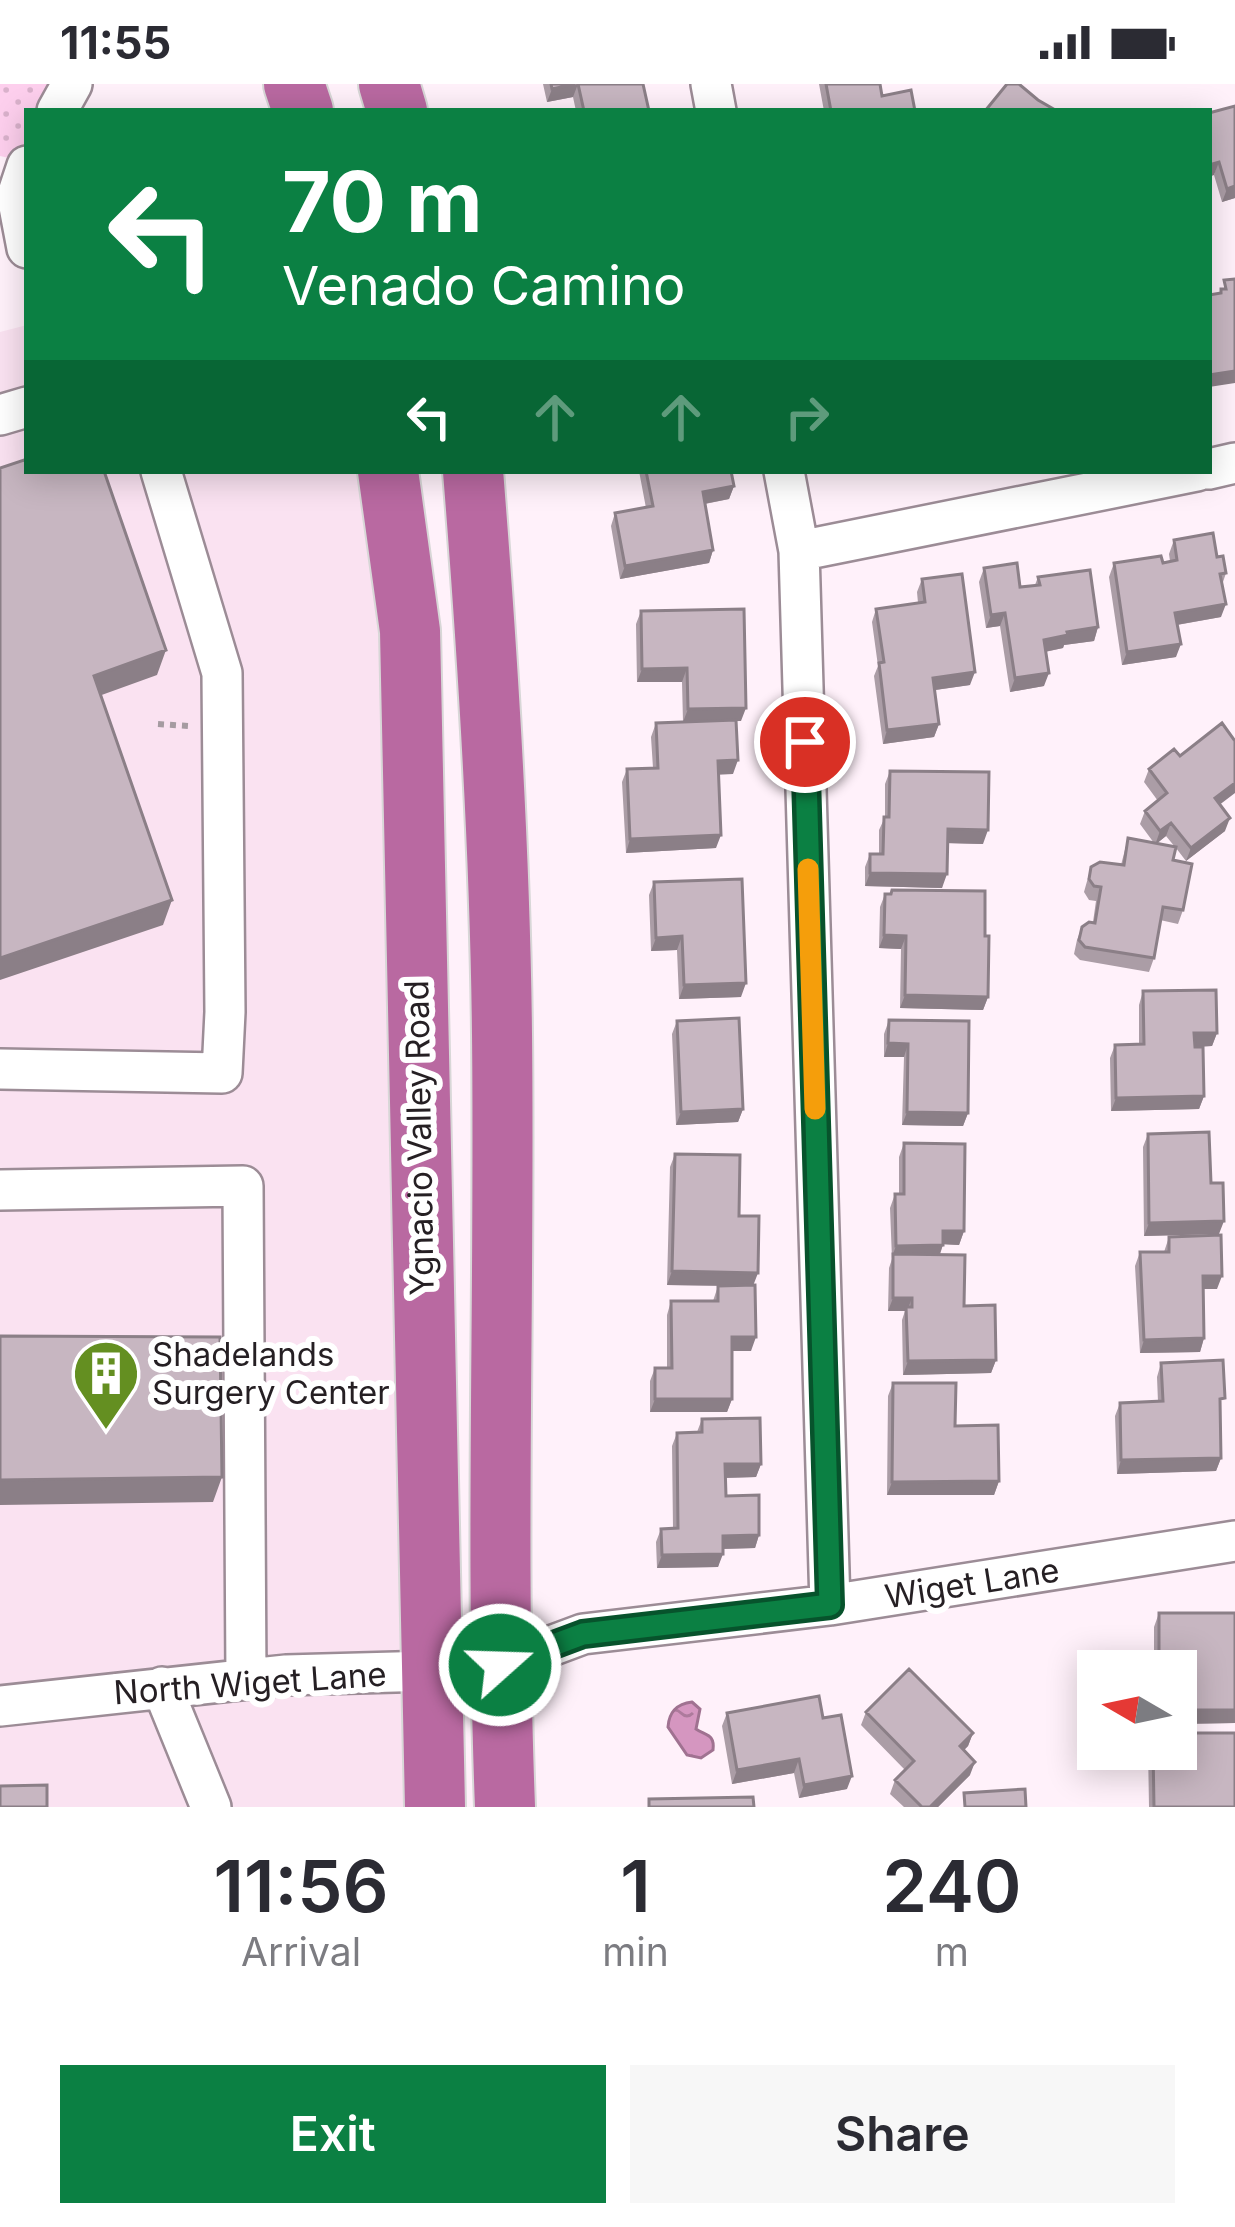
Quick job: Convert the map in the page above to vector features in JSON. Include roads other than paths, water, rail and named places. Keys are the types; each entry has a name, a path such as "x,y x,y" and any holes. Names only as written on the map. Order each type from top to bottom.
{"highway":[{"name":"Ygnacio Valley Road","path":"388,474 410,631 435,1807"},
{"path":"473,474 490,689 502,1032 500,1665 505,1807"}],"street":[{"path":"24,175 17,196 24,232"},
{"path":"0,1070 222,1073 222,673 162,474"},
{"path":"785,474 799,551 830,1605"},
{"path":"799,551 1182,474"},
{"path":"0,1190 243,1186 246,1679"},
{"name":"Wiget Lane","path":"500,1665 583,1634 830,1605 1235,1541"},
{"name":"North Wiget Lane","path":"0,1706 246,1679 500,1665"},
{"path":"162,1688 211,1807"}],"water":[{"path":"692,1702 700,1709 696,1729 713,1741 713,1750 701,1758 687,1755 668,1727 674,1710"}],"place":[{"name":"Shadelands Surgery Center","path":"106,1432"}]}
